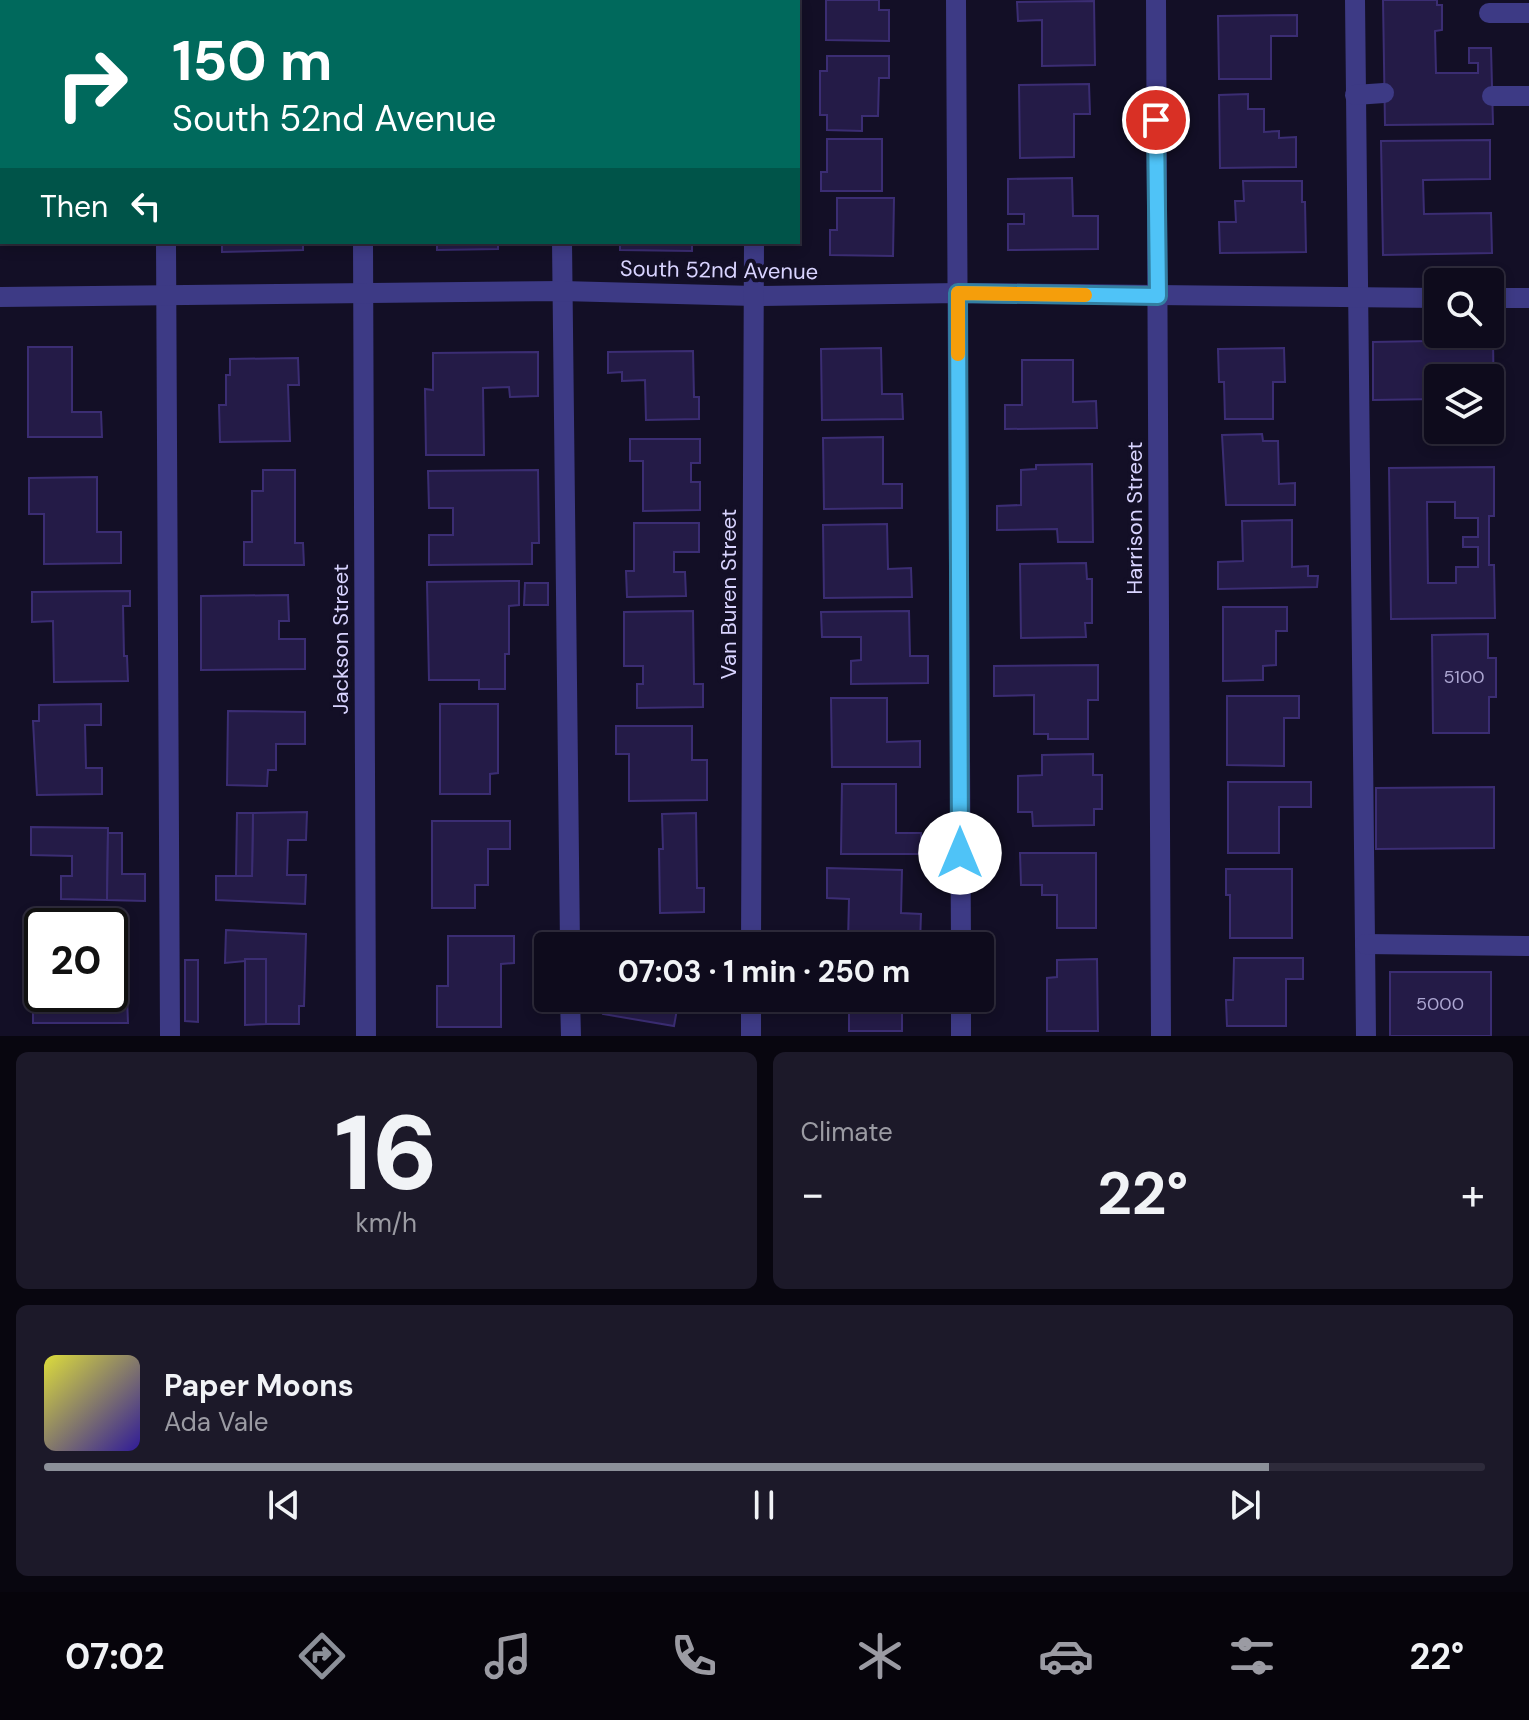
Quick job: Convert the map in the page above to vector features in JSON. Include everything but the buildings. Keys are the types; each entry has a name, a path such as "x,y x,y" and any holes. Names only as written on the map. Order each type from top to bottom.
{"street":[{"path":"956,0 961,932"},
{"name":"Harrison Street","path":"1156,0 1161,1036"},
{"path":"1355,0 1366,1036"},
{"path":"1489,13 1529,13"},
{"path":"1355,95 1384,93"},
{"path":"1492,96 1529,96"},
{"path":"166,244 170,1036"},
{"name":"Jackson Street","path":"363,244 366,1036"},
{"path":"562,244 570,932"},
{"name":"Van Buren Street","path":"751,932 754,244"},
{"name":"South 52nd Avenue","path":"0,297 562,291 754,296 958,293 1424,298"},
{"path":"1504,298 1529,298"},
{"path":"1365,944 1529,946"},
{"path":"570,1012 571,1036"},
{"path":"751,1012 751,1036"},
{"path":"961,1012 961,1036"}],"slow traffic":[{"path":"958,354 958,293 1085,295"}],"route":[{"path":"960,853 958,293 1158,296 1156,120"}]}
